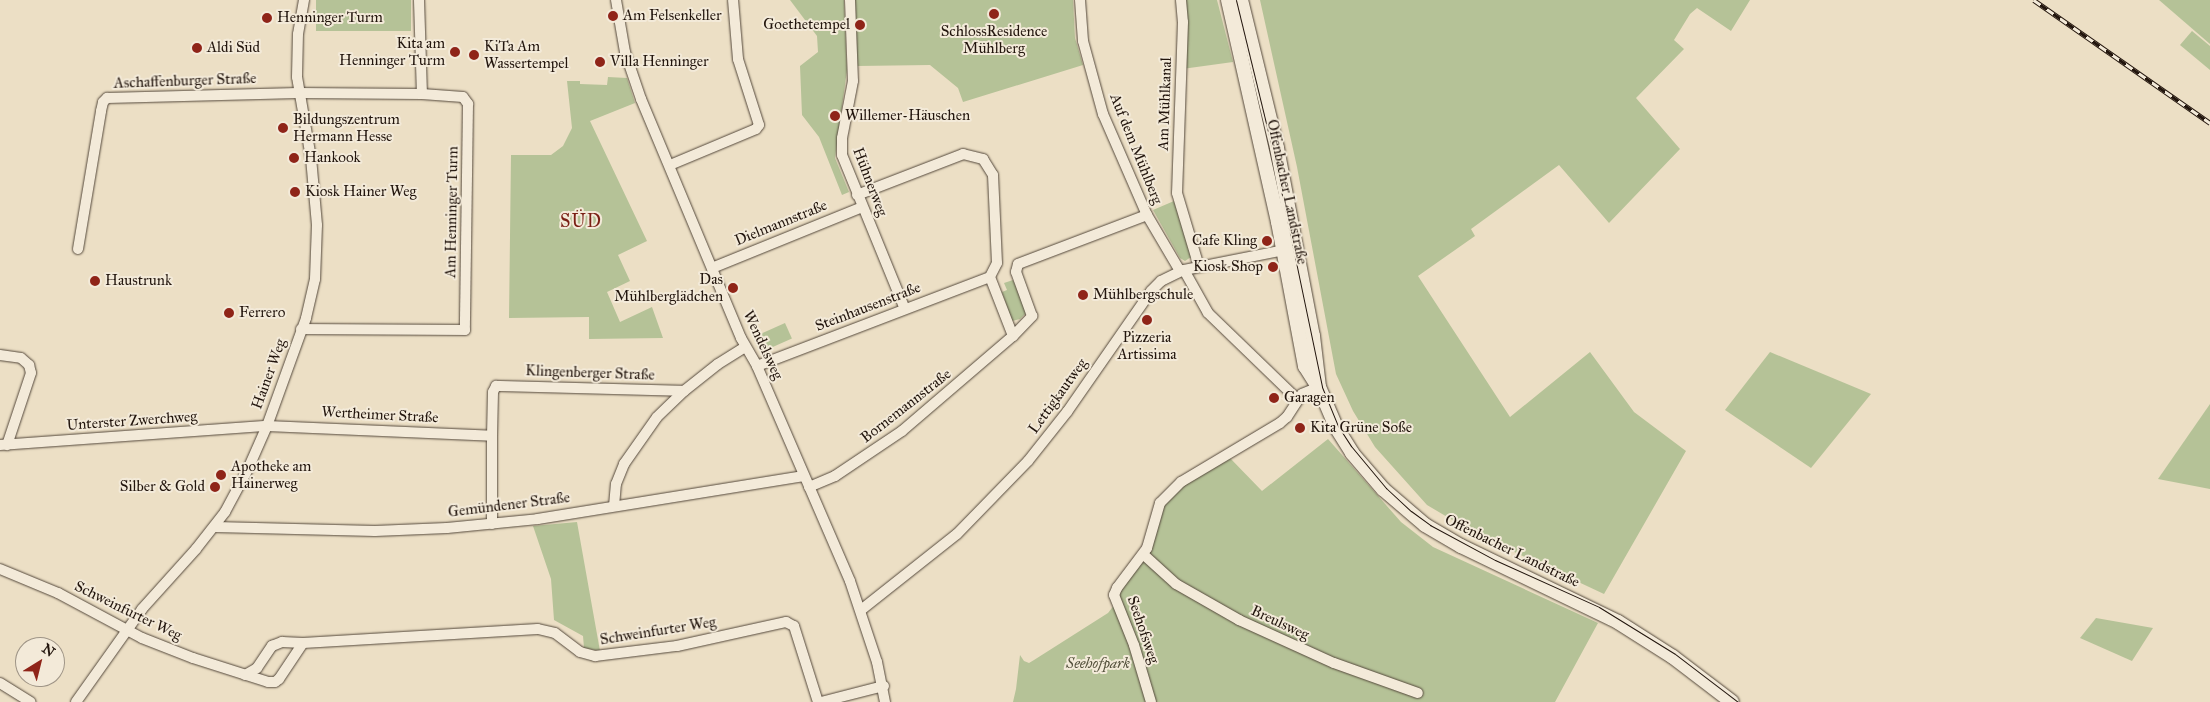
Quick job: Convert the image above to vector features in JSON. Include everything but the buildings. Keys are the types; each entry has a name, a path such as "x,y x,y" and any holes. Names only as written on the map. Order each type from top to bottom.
{"main road":[{"name":"Offenbacher Landstraße","path":"1228,0 1313,336 1319,387 1333,420 1352,453 1383,490 1415,518 1461,546 1618,622 1673,657 1732,702"},
{"name":"Offenbacher Landstraße","path":"1241,0 1277,148 1290,249"}],"street":[{"name":"Hainer Weg","path":"76,702 126,630 215,527 238,490 267,426 302,329 314,290 317,225 312,158 298,93 297,42 304,0"},
{"path":"419,0 422,94"},
{"name":"Wendelsweg","path":"616,0 617,15 629,66 745,347 757,366 861,610 884,686 885,702"},
{"path":"670,165 756,129 759,125 738,59 733,0"},
{"name":"Hühnerweg","path":"850,0 853,81 841,149 857,195 905,309"},
{"name":"Auf dem Mühlberg","path":"1080,0 1083,41 1103,114 1147,215 1208,313 1297,399"},
{"name":"Am Mühlkanal","path":"1181,0 1183,22 1177,193 1199,267"},
{"name":"Am Henninger Turm","path":"298,93 460,96 466,99 468,104 465,330 302,329"},
{"name":"Aschaffenburger Straße","path":"78,249 104,100 118,97 298,93"},
{"path":"857,195 963,154 983,159 993,175 997,263 990,277 1013,336"},
{"name":"Dielmannstraße","path":"712,268 862,207"},
{"name":"Bornemannstraße","path":"809,487 835,476 902,431 1013,336 1032,316 1016,272 1016,266 1147,215"},
{"name":"Lettigkautweg","path":"861,610 957,534 1007,484 1052,432 1151,292 1161,281 1182,271 1290,249"},
{"name":"Steinhausenstraße","path":"757,366 990,277"},
{"path":"614,506 616,484 624,464 657,416 684,391 718,364 745,347"},
{"path":"0,355 21,358 29,364 31,372 3,445"},
{"name":"Klingenberger Straße","path":"492,436 493,392 496,386 684,391"},
{"path":"1144,555 1151,540 1160,503 1164,497 1181,482 1280,423 1291,411 1302,394 1319,387"},
{"name":"Wertheimer Straße","path":"267,426 492,436"},
{"name":"Unterster Zwerchweg","path":"3,445 267,426"},
{"path":"492,436 492,524"},
{"name":"Gemündener Straße","path":"215,527 375,531 492,524 804,476"},
{"name":"Seehofsweg","path":"1144,555 1117,588 1114,595 1134,644 1151,702"},
{"name":"Breulsweg","path":"1144,555 1176,584 1239,620 1334,663 1418,693"},
{"name":"Schweinfurter Weg","path":"0,569 58,593 126,630 193,658 246,675 275,682 303,643"},
{"name":"Schweinfurter Weg","path":"246,675 257,668 276,643 538,629 555,633 580,652 596,656 677,646 786,622 794,626 820,702"},
{"path":"0,683 31,702"},
{"path":"820,702 884,686"}],"green space":[{"path":"316,0 411,0 411,31 316,31"},
{"path":"790,0 844,0 847,70 835,158 849,192 842,195 819,137 802,115 800,66 818,52 817,36"},
{"path":"855,0 1073,0 1075,38 1083,65 963,102 958,88 930,65 857,66"},
{"path":"1181,0 1217,0 1233,62 1182,69"},
{"path":"1260,0 1750,0 1731,31 1697,8 1690,14 1674,40 1684,49 1636,98 1680,149 1609,223 1559,165 1471,229 1475,236 1418,276 1510,417 1590,352 1634,412 1686,451 1604,594 1476,534 1427,505 1375,447 1353,411 1336,374 1297,167"},
{"path":"2159,0 2210,0 2210,44"},
{"path":"2192,31 2210,46 2210,70 2180,45"},
{"path":"608,77 627,78 635,103 590,121 647,241 618,255 630,281 607,292 620,322 652,307 663,338 589,339 589,317 509,318 511,155 551,155 563,146 572,128 567,81 580,81 580,84 607,85"},
{"path":"1174,201 1191,257 1185,261 1180,258 1153,210"},
{"path":"1013,280 1027,312 1020,319 1012,321 1002,292 1007,290 1004,283"},
{"path":"785,323 792,339 760,353 753,337"},
{"path":"1770,352 1871,394 1811,468 1725,410"},
{"path":"2210,404 2210,489 2158,479"},
{"path":"1328,439 1401,522 1433,547 1598,623 1555,702 1154,702 1119,594 1164,503 1183,484 1229,457 1262,491"},
{"path":"577,522 600,651 584,648 583,636 554,620 551,579 533,526"},
{"name":"Seehofpark","path":"1115,604 1148,702 1013,702 1020,655 1024,661 1029,663 1108,613"},
{"path":"2096,618 2153,628 2132,661 2080,638"}],"tram line":[{"path":"1236,0 1273,152 1322,387 1338,426 1351,446 1386,488 1411,511 1430,525 1495,560 1599,607 1675,654 1738,702"}],"railway":[{"path":"2034,0 2210,123"}],"place":[{"name":"SchlossResidence Mühlberg","path":"994,14"},
{"name":"Am Felsenkeller","path":"613,16"},
{"name":"Henninger Turm","path":"267,18"},
{"name":"Goethetempel","path":"860,25"},
{"name":"Aldi Süd","path":"197,48"},
{"name":"Kita am Henninger Turm","path":"455,52"},
{"name":"KiTa Am Wassertempel","path":"474,55"},
{"name":"Villa Henninger","path":"600,62"},
{"name":"Willemer-Häuschen","path":"835,116"},
{"name":"Bildungszentrum Hermann Hesse","path":"283,128"},
{"name":"Hankook","path":"294,158"},
{"name":"Kiosk Hainer Weg","path":"295,192"},
{"name":"Cafe Kling","path":"1267,241"},
{"name":"Kiosk Shop","path":"1273,267"},
{"name":"Haustrunk","path":"95,281"},
{"name":"Das Mühlberglädchen","path":"733,288"},
{"name":"Mühlbergschule","path":"1083,295"},
{"name":"Ferrero","path":"229,313"},
{"name":"Pizzeria Artissima","path":"1147,320"},
{"name":"Garagen","path":"1274,398"},
{"name":"Kita Grüne Soße","path":"1300,428"},
{"name":"Apotheke am Hainerweg","path":"221,475"},
{"name":"Silber & Gold","path":"215,487"}],"district":[{"name":"SÜD","path":"581,221"}]}
